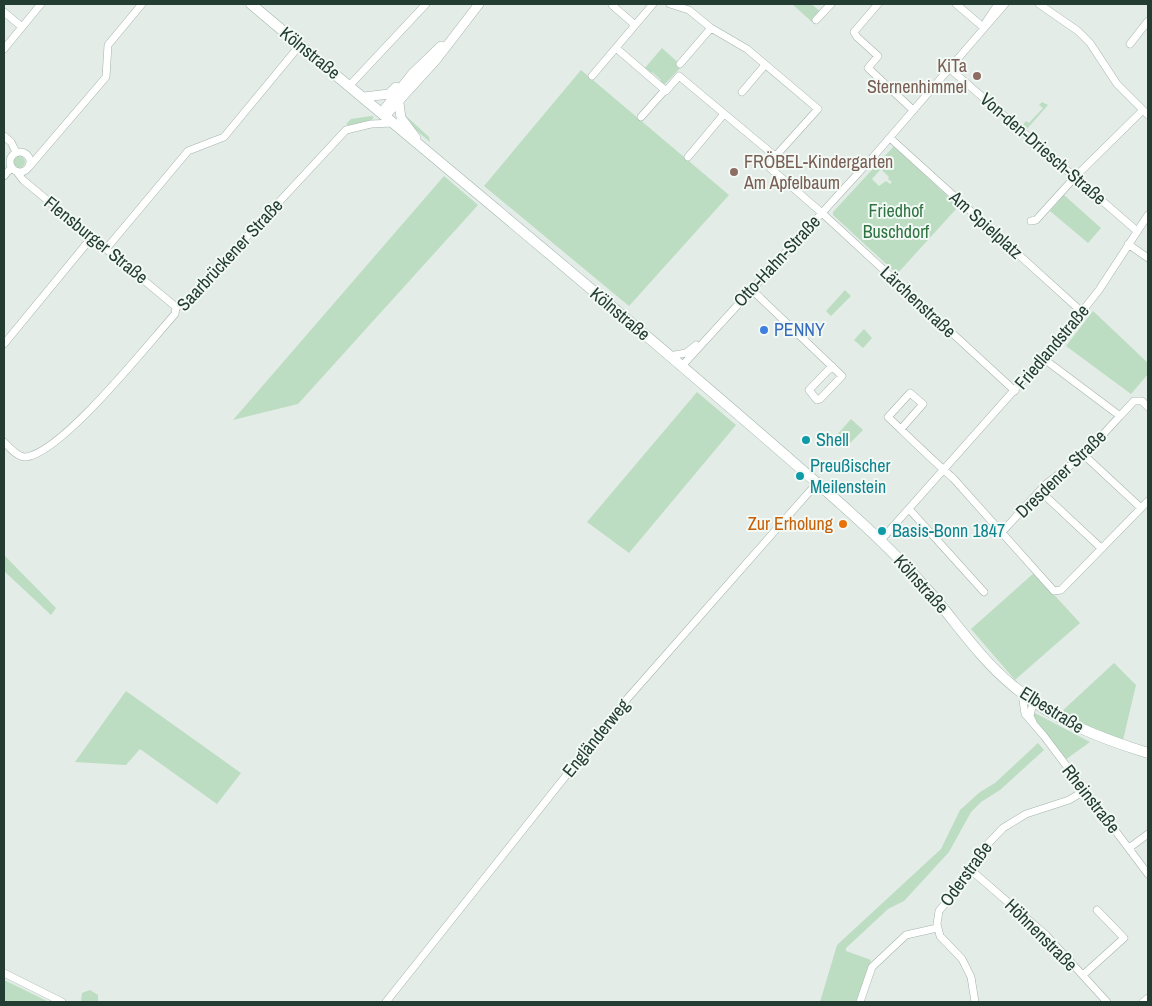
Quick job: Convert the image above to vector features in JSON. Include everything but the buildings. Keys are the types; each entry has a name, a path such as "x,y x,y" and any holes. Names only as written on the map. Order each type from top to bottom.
{"main road":[{"name":"Kölnstraße","path":"251,4 384,113 817,483 881,540 927,588 971,642"},
{"name":"Elbestraße","path":"971,642 1001,676 1034,702 1086,732 1148,753"}],"street":[{"path":"4,49 41,4"},
{"path":"16,152 9,161 11,168 22,172 29,167 106,77 108,45 142,4"},
{"path":"350,85 426,4"},
{"path":"371,124 399,103 436,60 479,4"},
{"path":"592,76 653,4"},
{"path":"641,118 679,76 775,156 818,109 747,49 711,28 689,10 670,4"},
{"path":"816,20 831,4"},
{"path":"878,4 854,32 878,56 868,68 913,110"},
{"path":"956,4 984,26"},
{"name":"Otto-Hahn-Straße","path":"984,26 998,4"},
{"name":"Otto-Hahn-Straße","path":"681,366 890,138 984,26 1005,4"},
{"path":"1031,221 1036,220 1075,177 1146,111 1117,84 1090,43 1078,31 1040,4"},
{"path":"612,5 635,25"},
{"path":"4,12 22,27"},
{"path":"1130,44 1148,21"},
{"path":"680,64 711,28"},
{"path":"364,97 389,94 456,32"},
{"path":"106,249 188,151 224,137 300,45"},
{"path":"616,48 665,90"},
{"path":"742,92 765,64"},
{"name":"Von-den-Driesch-Straße","path":"949,68 1137,231"},
{"path":"384,113 412,74"},
{"path":"399,103 400,118 420,144"},
{"path":"688,157 724,114"},
{"name":"Saarbrückener Straße","path":"4,442 19,456 25,457 38,452 59,438 86,412 175,314 176,307 184,304 346,130 371,124 395,123"},
{"path":"4,136 11,142 16,152"},
{"name":"Am Spielplatz","path":"890,138 1082,312"},
{"path":"16,152 26,153 29,157 29,167"},
{"name":"Lärchenstraße","path":"775,156 769,164 770,168 822,213 1015,391"},
{"path":"4,176 11,168"},
{"name":"Flensburger Straße","path":"18,172 22,180 176,307"},
{"name":"Friedlandstraße","path":"881,540 1044,359 1099,290 1148,215"},
{"path":"4,344 92,238"},
{"path":"1128,244 1148,258"},
{"path":"751,289 832,366 842,376 820,400 817,400 809,390 832,366"},
{"name":"Otto-Hahn-Straße","path":"669,356 686,353 707,338"},
{"path":"1044,359 1120,416"},
{"path":"900,429 923,404 910,393 888,417 900,429 944,470 1056,591 1061,590 1148,501"},
{"name":"Dresdener Straße","path":"1002,532 1040,491 1084,455 1134,401 1142,401 1148,407"},
{"path":"1084,455 1141,508"},
{"name":"Engländerweg","path":"386,1002 627,699 817,483"},
{"path":"1040,491 1101,548"},
{"path":"909,509 984,592"},
{"name":"Rheinstraße","path":"1022,694 1025,714 1148,874"},
{"path":"1034,702 1030,716 1034,724"},
{"name":"Oderstraße","path":"975,1002 971,977 962,959 945,942 937,928 938,914 942,905 972,871 991,840 1016,819 1069,800 1084,790"},
{"path":"1129,848 1148,834"},
{"name":"Höhnenstraße","path":"972,871 1046,935 1107,1002"},
{"path":"1082,975 1124,938 1097,910"},
{"path":"860,1002 872,967 906,934 937,928"},
{"path":"4,973 62,1002"},
{"path":"1143,1002 1148,998"}],"green space":[{"path":"792,4 811,4 821,12 812,22"},
{"path":"662,48 682,66 665,84 660,82 661,80 652,72 650,74 644,69"},
{"path":"581,70 729,195 629,306 484,186"},
{"path":"1042,102 1048,105 1026,130 1022,126 1026,121 1029,123 1043,108 1039,105"},
{"path":"405,115 429,137 430,142 410,125"},
{"path":"374,117 371,121 350,126 346,124 351,119"},
{"name":"Friedhof Buschdorf","path":"894,146 957,205 957,208 897,274 833,215 833,212","holes":["881,169 889,177 888,179 892,182 890,184 886,181 879,186 872,179"]},
{"path":"19,156 25,162 19,168 13,162"},
{"path":"444,176 478,205 298,404 233,420"},
{"path":"1064,195 1101,228 1088,243 1050,211"},
{"path":"845,290 851,296 831,316 826,311"},
{"path":"1093,311 1148,363 1148,374 1131,394 1066,346"},
{"path":"864,329 872,338 863,348 854,340"},
{"path":"697,392 736,425 629,553 587,522"},
{"path":"851,419 863,430 848,445 837,435"},
{"path":"4,555 56,608 51,615 4,571"},
{"path":"1034,573 1080,623 1015,680 971,629"},
{"path":"1114,663 1136,685 1123,740 1090,729 1060,713"},
{"path":"126,691 241,773 217,804 140,749 126,765 75,762"},
{"path":"1035,713 1090,742 1065,760 1036,721 1033,715"},
{"path":"1038,743 1044,750 1000,790 981,802 971,812 949,852 904,901 888,909 846,948 846,951 871,960 858,1002 820,1002 837,945 941,849 960,810 980,792 995,783"},
{"path":"4,980 49,1002 4,1002"},
{"path":"90,990 98,995 98,1002 81,1002 82,993"}],"place":[{"name":"KiTa Sternenhimmel","path":"977,76"},
{"name":"FRÖBEL-Kindergarten Am Apfelbaum","path":"734,172"},
{"name":"PENNY","path":"764,330"},
{"name":"Shell","path":"806,440"},
{"name":"Preußischer Meilenstein","path":"800,476"},
{"name":"Zur Erholung","path":"843,524"},
{"name":"Basis-Bonn 1847","path":"882,531"}]}
